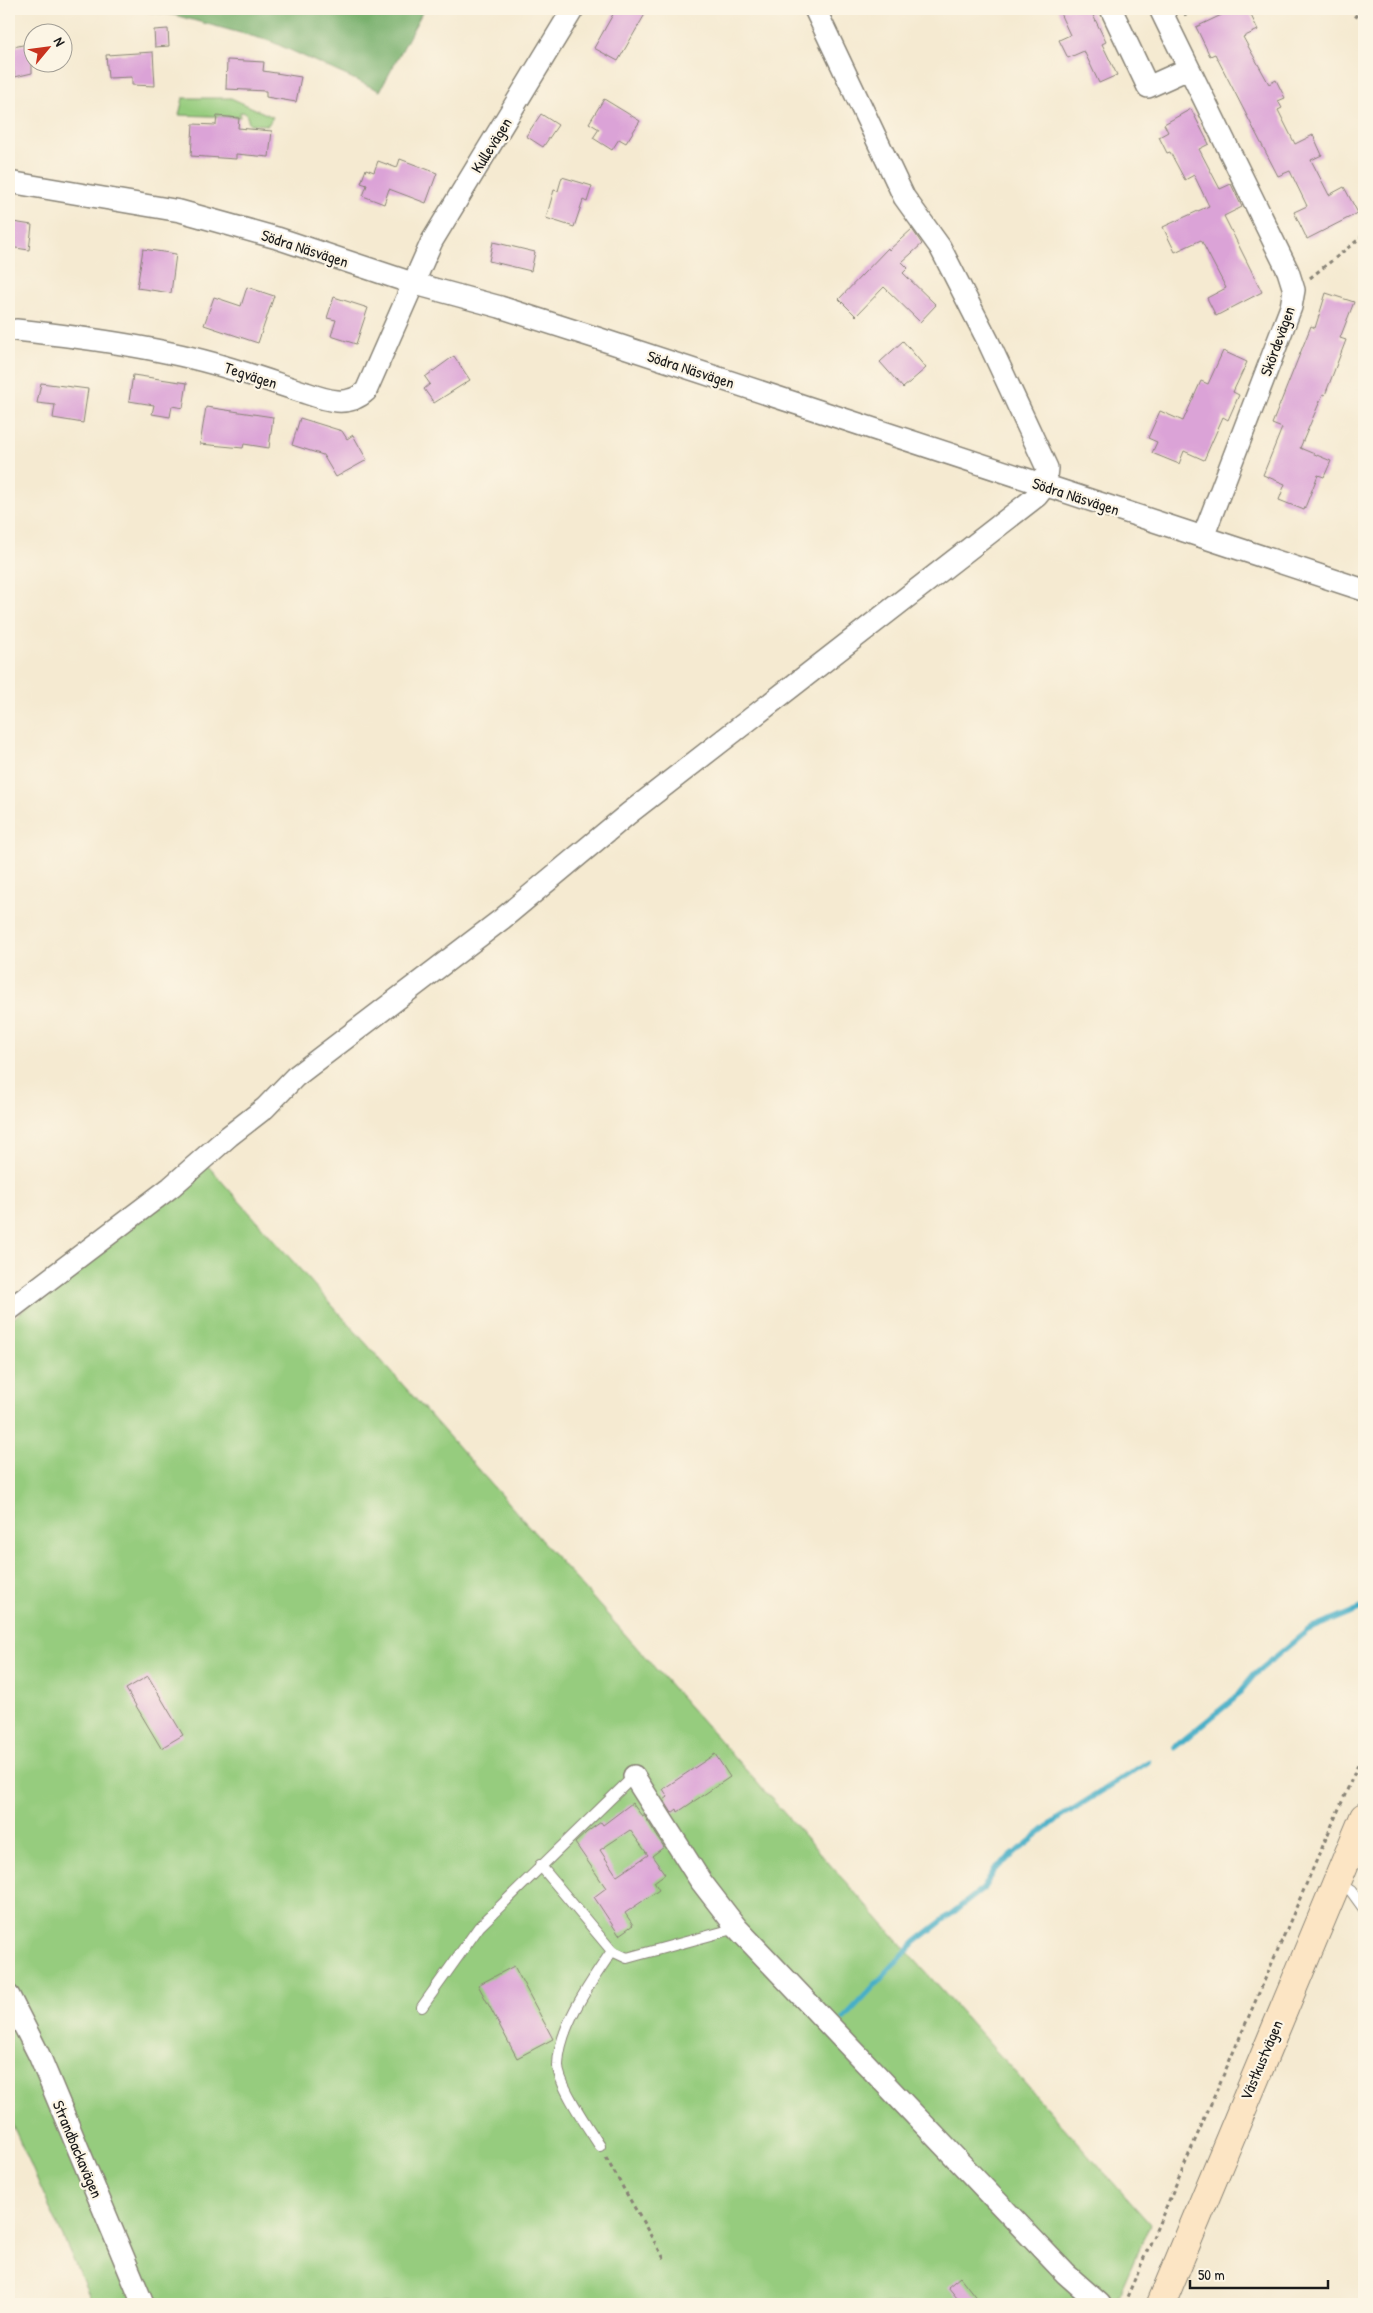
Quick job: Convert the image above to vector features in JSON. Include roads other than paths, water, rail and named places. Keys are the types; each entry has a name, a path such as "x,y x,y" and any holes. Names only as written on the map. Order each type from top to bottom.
{"main road":[{"name":"Västkustvägen","path":"1161,2304 1364,1818"}],"street":[{"name":"Kullevägen","path":"412,283 432,241 574,9"},
{"path":"9,1310 159,1197 229,1136 266,1108 295,1077 502,919 628,814 1038,496 1045,486 1047,468 988,341 940,247 904,197 815,9"},
{"path":"1111,9 1148,87 1188,69"},
{"name":"Skördevägen","path":"1160,9 1288,271 1294,290 1291,307 1202,537"},
{"name":"Södra Näsvägen","path":"9,182 180,211 277,238 412,283 509,310 1364,590"},
{"name":"Tegvägen","path":"16,330 184,356 339,402 366,392 412,283"},
{"path":"634,1776 700,1880 737,1928 1066,2274 1100,2304"},
{"name":"Strandbackavägen","path":"9,1996 38,2054 143,2304"}],"lane":[{"path":"422,2006 479,1927 540,1865 634,1776"},
{"path":"540,1865 612,1951 627,1958 737,1928"},
{"path":"1336,1882 1352,1891 1364,1909"},
{"path":"600,2146 564,2084 558,2066 564,2037 583,1995 612,1951"}],"waterway":[{"path":"1175,1747 1235,1698 1255,1674 1308,1630 1364,1607"},
{"path":"844,2018 915,1942 983,1889 995,1869 1059,1818 1148,1762"}]}
